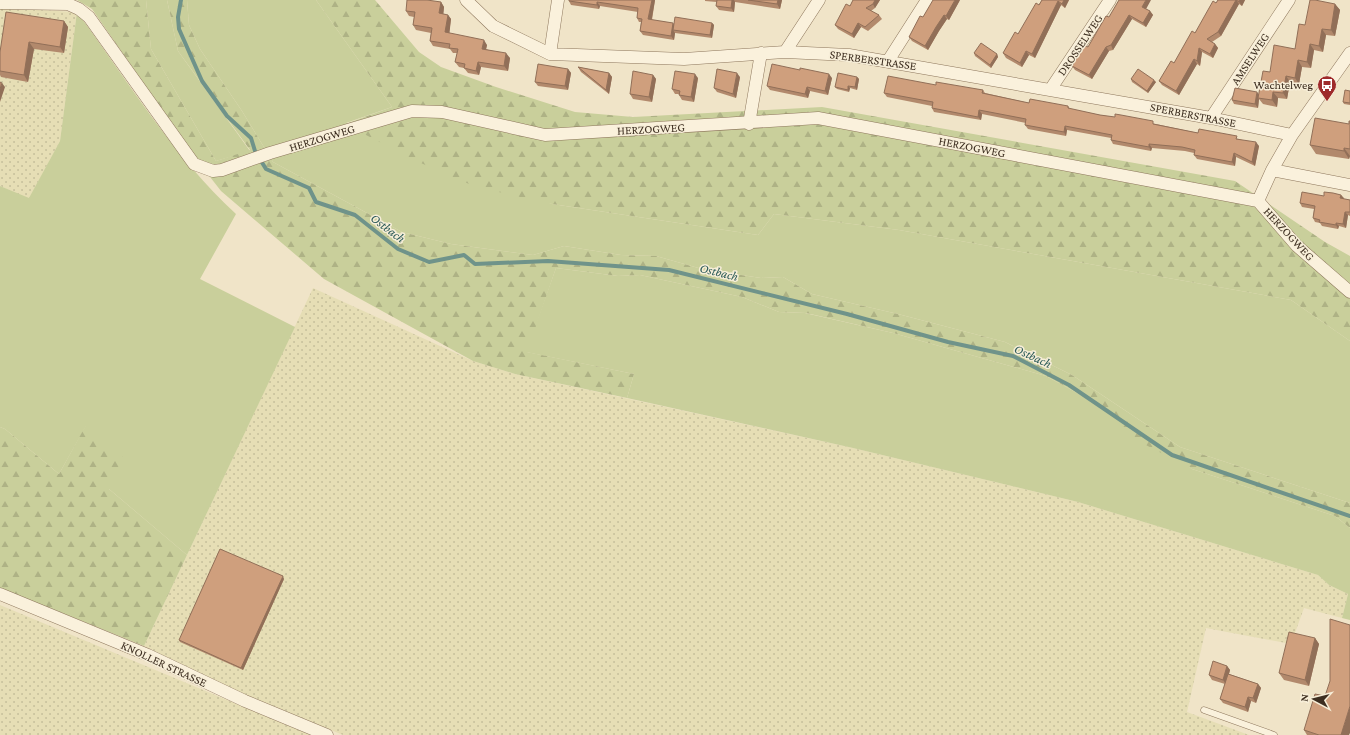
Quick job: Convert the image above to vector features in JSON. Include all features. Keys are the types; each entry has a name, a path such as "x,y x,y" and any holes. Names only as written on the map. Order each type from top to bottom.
{"street":[{"name":"SPERBERSTRASSE","path":"466,0 493,26 550,54 684,59 785,52 849,55 1211,118 1292,135"},
{"path":"550,54 558,0"},
{"path":"785,52 819,0"},
{"path":"888,61 927,0"},
{"name":"DROSSELWEG","path":"1050,90 1110,0"},
{"name":"AMSELWEG","path":"1211,118 1289,0"},
{"name":"HERZOGWEG","path":"0,3 68,4 79,8 88,17 194,164 213,171 222,170 270,153 412,111 442,112 544,135 749,124 818,118 1258,201 1297,246 1350,292"},
{"path":"749,124 760,53"},
{"path":"1258,201 1272,170 1292,135 1350,53"},
{"path":"1272,170 1350,185"},
{"name":"KNOLLER STRASSE","path":"0,594 148,655 244,701 327,735"}],"lane":[{"path":"1204,710 1274,735"}],"shaded area":[{"path":"0,8 77,12 60,141 29,199 0,186"},
{"path":"313,288 473,361 515,374 853,448 1078,502 1318,575 1329,585 1348,594 1342,618 1304,608 1291,644 1206,628 1187,712 1249,735 343,735 246,695 144,646"},
{"path":"0,605 251,710 313,735 0,735"}],"green space":[{"path":"77,0 146,0 151,49 216,161 250,150 178,51 167,0 187,0 189,25 200,49 242,111 273,162 402,232 451,244 533,255 564,246 621,255 656,256 702,269 761,278 783,277 812,294 898,314 1005,342 1072,375 1180,447 1350,503 1350,528 1335,516 1192,469 1142,443 1092,401 1046,376 893,333 806,313 779,312 742,297 640,275 618,276 556,268 527,352 634,374 627,398 515,374 473,361 324,279 221,191 196,159 92,9"},
{"path":"146,0 167,0 178,51 250,151 216,161 151,49"},
{"path":"187,0 316,0 392,107 346,123 552,204 758,235 774,214 899,230 1291,300 1350,341 1350,503 1180,447 1072,375 1005,342 898,314 812,294 783,277 761,278 702,269 656,256 621,255 564,246 533,255 451,244 402,232 273,162 242,111 200,49 189,25"},
{"path":"316,0 375,0 419,52 441,67 496,87 575,112 633,117 822,107 1235,181 1325,242 1350,256 1350,341 1291,300 899,230 774,214 758,235 552,204 476,187 414,160 345,124 392,107"},
{"path":"77,12 172,143 213,192 236,214 200,279 295,327 187,555 109,489 86,426 59,474 5,429 0,427 0,186 29,198 60,141"},
{"path":"556,268 618,276 640,275 742,297 779,312 805,313 893,333 1046,376 1092,401 1192,469 1335,516 1350,528 1350,620 1342,618 1348,594 1329,585 1318,575 1078,502 853,448 627,398 634,374 526,352"},
{"path":"86,425 123,457 109,489 187,555 144,646 0,588 0,427 5,429 59,474"}],"building":[{"path":"407,0 441,2 439,13 448,15 445,32 484,40 482,49 506,53 504,66 478,62 476,71 464,68 465,64 455,62 458,49 449,48 450,44 430,41 432,28 413,25 415,12 406,11"},
{"path":"569,0 652,0 648,19 673,23 671,36 640,31 642,19 637,18 638,8 597,2 597,5"},
{"path":"717,0 732,0 731,8 716,6"},
{"path":"748,0 778,0 777,4"},
{"path":"853,0 875,0 873,4 866,8 879,15 865,27 858,23 852,34 835,25 846,4 850,6"},
{"path":"933,0 955,0 946,16 944,15 925,46 909,37 920,16 923,17"},
{"path":"1042,0 1064,0 1062,4 1058,1 1032,54 1026,51 1020,63 1003,53 1015,32 1018,34 1036,3 1039,5"},
{"path":"1119,0 1146,0 1142,7 1150,11 1143,23 1129,15 1111,45 1106,47 1089,75 1072,66 1084,45 1088,47 1106,16 1109,17"},
{"path":"1218,0 1236,0 1218,32 1207,39 1215,44 1210,54 1199,48 1197,61 1194,59 1176,91 1159,81 1171,61 1174,63 1192,31 1195,33 1213,1 1216,3"},
{"path":"1310,0 1335,4 1331,30 1322,29 1319,46 1310,44 1307,62 1298,60 1295,78 1286,76 1283,93 1273,92 1272,100 1258,98 1263,71 1270,72 1274,45 1295,49 1299,24 1305,25"},
{"path":"6,12 64,21 60,47 29,42 24,75 0,71 0,52"},
{"path":"675,17 712,23 710,35 673,30"},
{"path":"981,43 997,54 990,65 974,53"},
{"path":"538,64 568,69 565,86 535,82"},
{"path":"772,64 829,74 825,91 807,87 805,94 767,86"},
{"path":"578,67 609,73 606,90"},
{"path":"717,69 737,73 733,94 714,88"},
{"path":"1138,69 1154,80 1147,91 1131,79"},
{"path":"633,71 653,75 649,97 630,94"},
{"path":"675,71 695,74 691,97 679,95 680,91 672,89"},
{"path":"838,73 857,77 855,87 848,86 848,90 835,87"},
{"path":"888,76 936,85 936,82 983,90 982,93 1029,103 1030,99 1068,106 1068,108 1100,115 1115,117 1115,114 1121,115 1153,121 1153,124 1198,133 1199,129 1237,136 1236,139 1256,142 1252,162 1234,153 1232,162 1194,155 1195,150 1182,147 1149,144 1149,147 1111,140 1112,135 1065,126 1064,132 1025,125 1026,119 979,110 978,117 932,108 933,102 884,93"},
{"path":"1235,88 1257,92 1255,104 1232,100"},
{"path":"1345,90 1350,91 1350,103 1343,102"},
{"path":"1315,118 1349,124 1350,121 1350,149 1344,148 1344,151 1310,145"},
{"path":"1302,192 1324,196 1324,192 1333,193 1341,195 1340,198 1350,200 1350,212 1345,212 1343,224 1336,223 1336,225 1319,222 1320,220 1313,218 1315,206 1300,203"},
{"path":"220,549 283,576 241,668 179,640"},
{"path":"1330,619 1350,625 1350,706 1341,735 1319,735 1304,730 1315,694 1325,696 1330,681"},
{"path":"1289,632 1315,638 1305,680 1279,673"},
{"path":"1213,661 1227,666 1223,680 1209,675"},
{"path":"1228,674 1258,684 1253,698 1248,697 1245,707 1220,699"}],"waterway":[{"name":"Ostbach","path":"181,0 178,17 179,29 202,81 227,116 251,138 255,151 266,169 309,188 316,202 355,215 398,249 429,262 464,255 475,264 548,261 669,270 847,314 948,342 1013,356 1069,385 1172,455 1350,516"}],"place":[{"name":"Wachtelweg","path":"1327,102"}]}
